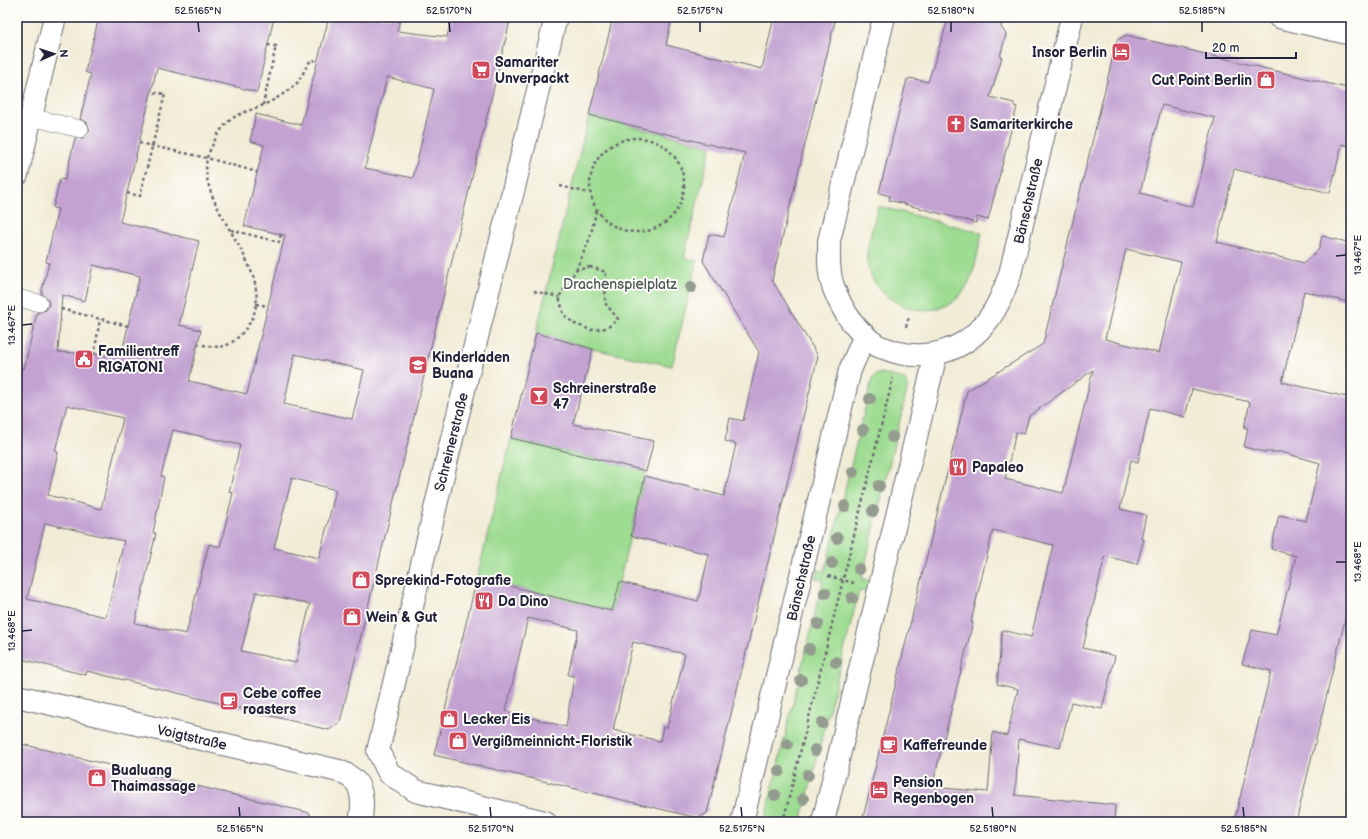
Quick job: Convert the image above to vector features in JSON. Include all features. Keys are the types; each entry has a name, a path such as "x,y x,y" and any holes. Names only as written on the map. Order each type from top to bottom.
{"street":[{"path":"17,175 55,17"},
{"name":"Schreinerstraße","path":"545,822 416,791 389,773 378,751 444,471 556,17"},
{"name":"Bänschstraße","path":"884,17 829,241 828,263 833,287 841,306 853,325 879,346 899,353 918,356 936,354 955,348 981,328 998,306 1010,274 1072,17"},
{"path":"1279,17 1351,34"},
{"name":"Bänschstraße","path":"742,822 850,370 865,335"},
{"path":"822,822 936,354"},
{"name":"Voigtstraße","path":"17,696 339,771 354,780 359,789 362,801 360,822"}],"lane":[{"path":"31,117 80,129"},
{"path":"17,298 39,303"}],"path":[{"path":"263,105 276,46 268,45"},
{"path":"197,344 224,347 232,343 250,321 256,304 253,279 244,257 208,185 207,158 216,138 226,123 241,114 263,105 297,83 311,60 318,61"},
{"path":"127,193 140,196 165,94 151,92"},
{"path":"644,137 665,145 680,163 686,187 678,212 664,226 647,233 621,231 602,219 590,192 594,164 603,151 624,139 644,137"},
{"path":"139,143 207,158 257,172"},
{"path":"560,186 590,192"},
{"path":"576,270 590,267 606,272 605,304 618,319 607,328 591,330 575,324 564,314 559,297 576,270 590,238 597,208"},
{"path":"230,230 279,242 281,234"},
{"path":"534,291 559,297"},
{"path":"39,303 128,326"},
{"path":"256,304 268,306"},
{"path":"94,355 100,319"},
{"path":"783,822 899,353"},
{"path":"803,570 879,589"}],"green space":[{"name":"Drachenspielplatz","path":"589,115 711,146 684,258 697,261 672,366 593,349 536,333"},
{"path":"878,206 982,233 971,278 967,287 955,300 942,307 929,310 915,309 902,305 889,298 879,289 871,277 867,263 869,243"},
{"path":"881,373 904,379 908,386 862,578 870,582 868,592 859,591 801,822 764,822 823,580 815,578 818,570 825,571 872,379"},
{"path":"511,438 646,471 612,611 477,578"}],"building":[{"path":"99,17 274,17 257,92 157,68 120,222 199,241 179,325 201,330 189,381 247,394 285,235 244,226 264,145 250,141 256,114 301,125 329,17 401,17 397,31 447,37 452,17 511,17 340,722 329,730 87,671 86,675 17,658 17,386 21,368 24,369 37,313 46,310 49,305 48,300 42,294 42,290 49,263 46,262 58,209 53,208 60,179 65,180 75,138 83,138 90,131 87,122 80,119 91,74 85,72","holes":["387,77 434,89 413,178 365,168","93,265 140,276 121,356 58,352 62,295 85,301","295,354 364,370 352,419 284,404","67,405 123,418 101,509 48,495 58,452 55,451","173,430 240,445 229,492 233,493 220,547 209,544 186,634 135,623 156,533 153,533 164,477 161,476","292,478 336,490 319,558 274,548","45,523 124,541 106,617 27,599","256,592 310,604 296,663 241,651"]},
{"path":"613,17 672,17 666,45 762,69 774,17 836,17 772,280 818,356 707,813 698,818 434,755 477,578 612,611 620,582 698,601 709,554 631,536 645,476 724,496 736,444 725,441 730,418 743,421 759,352 703,261 709,234 724,237 745,153 589,115","holes":["528,618 578,630 568,675 574,676 566,727 506,711","633,642 685,654 667,728 663,727 660,741 613,730"]},
{"name":"Samariterkirche","path":"949,17 1003,17 1001,27 1006,34 1000,57 1002,57 990,97 1014,103 1014,106 1017,107 988,220 977,217 976,223 889,200 890,196 879,193 907,79 909,80 910,78 928,82"},
{"path":"1126,35 1351,89 1351,147 1342,144 1330,193 1234,169 1217,242 1304,263 1319,249 1322,236 1351,243 1351,303 1304,291 1282,382 1351,398 1351,595 1296,822 1234,822 1271,671 1242,664 1252,630 1276,635 1296,556 1271,549 1279,515 1306,521 1320,463 1281,452 1264,452 1244,447 1248,428 1244,428 1250,402 1192,389 1185,417 1150,408 1138,462 1131,460 1120,509 1146,515 1141,539 1144,539 1137,564 1105,556 1083,648 1115,656 1102,709 1071,702 1060,748 1019,739 1015,795 1115,805 1114,822 862,822 967,391 1043,344 1117,40","holes":["1162,105 1215,118 1193,207 1140,193","1126,249 1181,262 1159,353 1105,339","1093,370 1063,493 1005,479 1016,432 1024,434 1029,416","993,530 1053,545 1031,637 1002,630 997,684 1018,689 1007,736 993,732 988,792 932,787 973,622 971,622"]},
{"path":"536,333 593,349 573,424 654,441 646,471 511,438"},
{"path":"17,743 310,813 309,822 114,822 93,817 92,822 17,822"}],"place":[{"name":"Insor Berlin","path":"1121,52"},
{"name":"Samariter Unverpackt","path":"481,70"},
{"name":"Cut Point Berlin","path":"1266,80"},
{"name":"Samariterkirche","path":"956,124"},
{"name":"Familientreff RIGATONI","path":"84,359"},
{"name":"Kinderladen Buana","path":"418,365"},
{"name":"Schreinerstraße 47","path":"539,396"},
{"name":"Papaleo","path":"958,467"},
{"name":"Spreekind-Fotografie","path":"361,580"},
{"name":"Da Dino","path":"484,601"},
{"name":"Wein & Gut","path":"352,617"},
{"name":"Cebe coffee roasters","path":"229,701"},
{"name":"Lecker Eis","path":"449,719"},
{"name":"Vergißmeinnicht-Floristik","path":"458,741"},
{"name":"Kaffefreunde","path":"889,745"},
{"name":"Bualuang Thaimassage","path":"97,778"},
{"name":"Pension Regenbogen","path":"879,790"}]}
